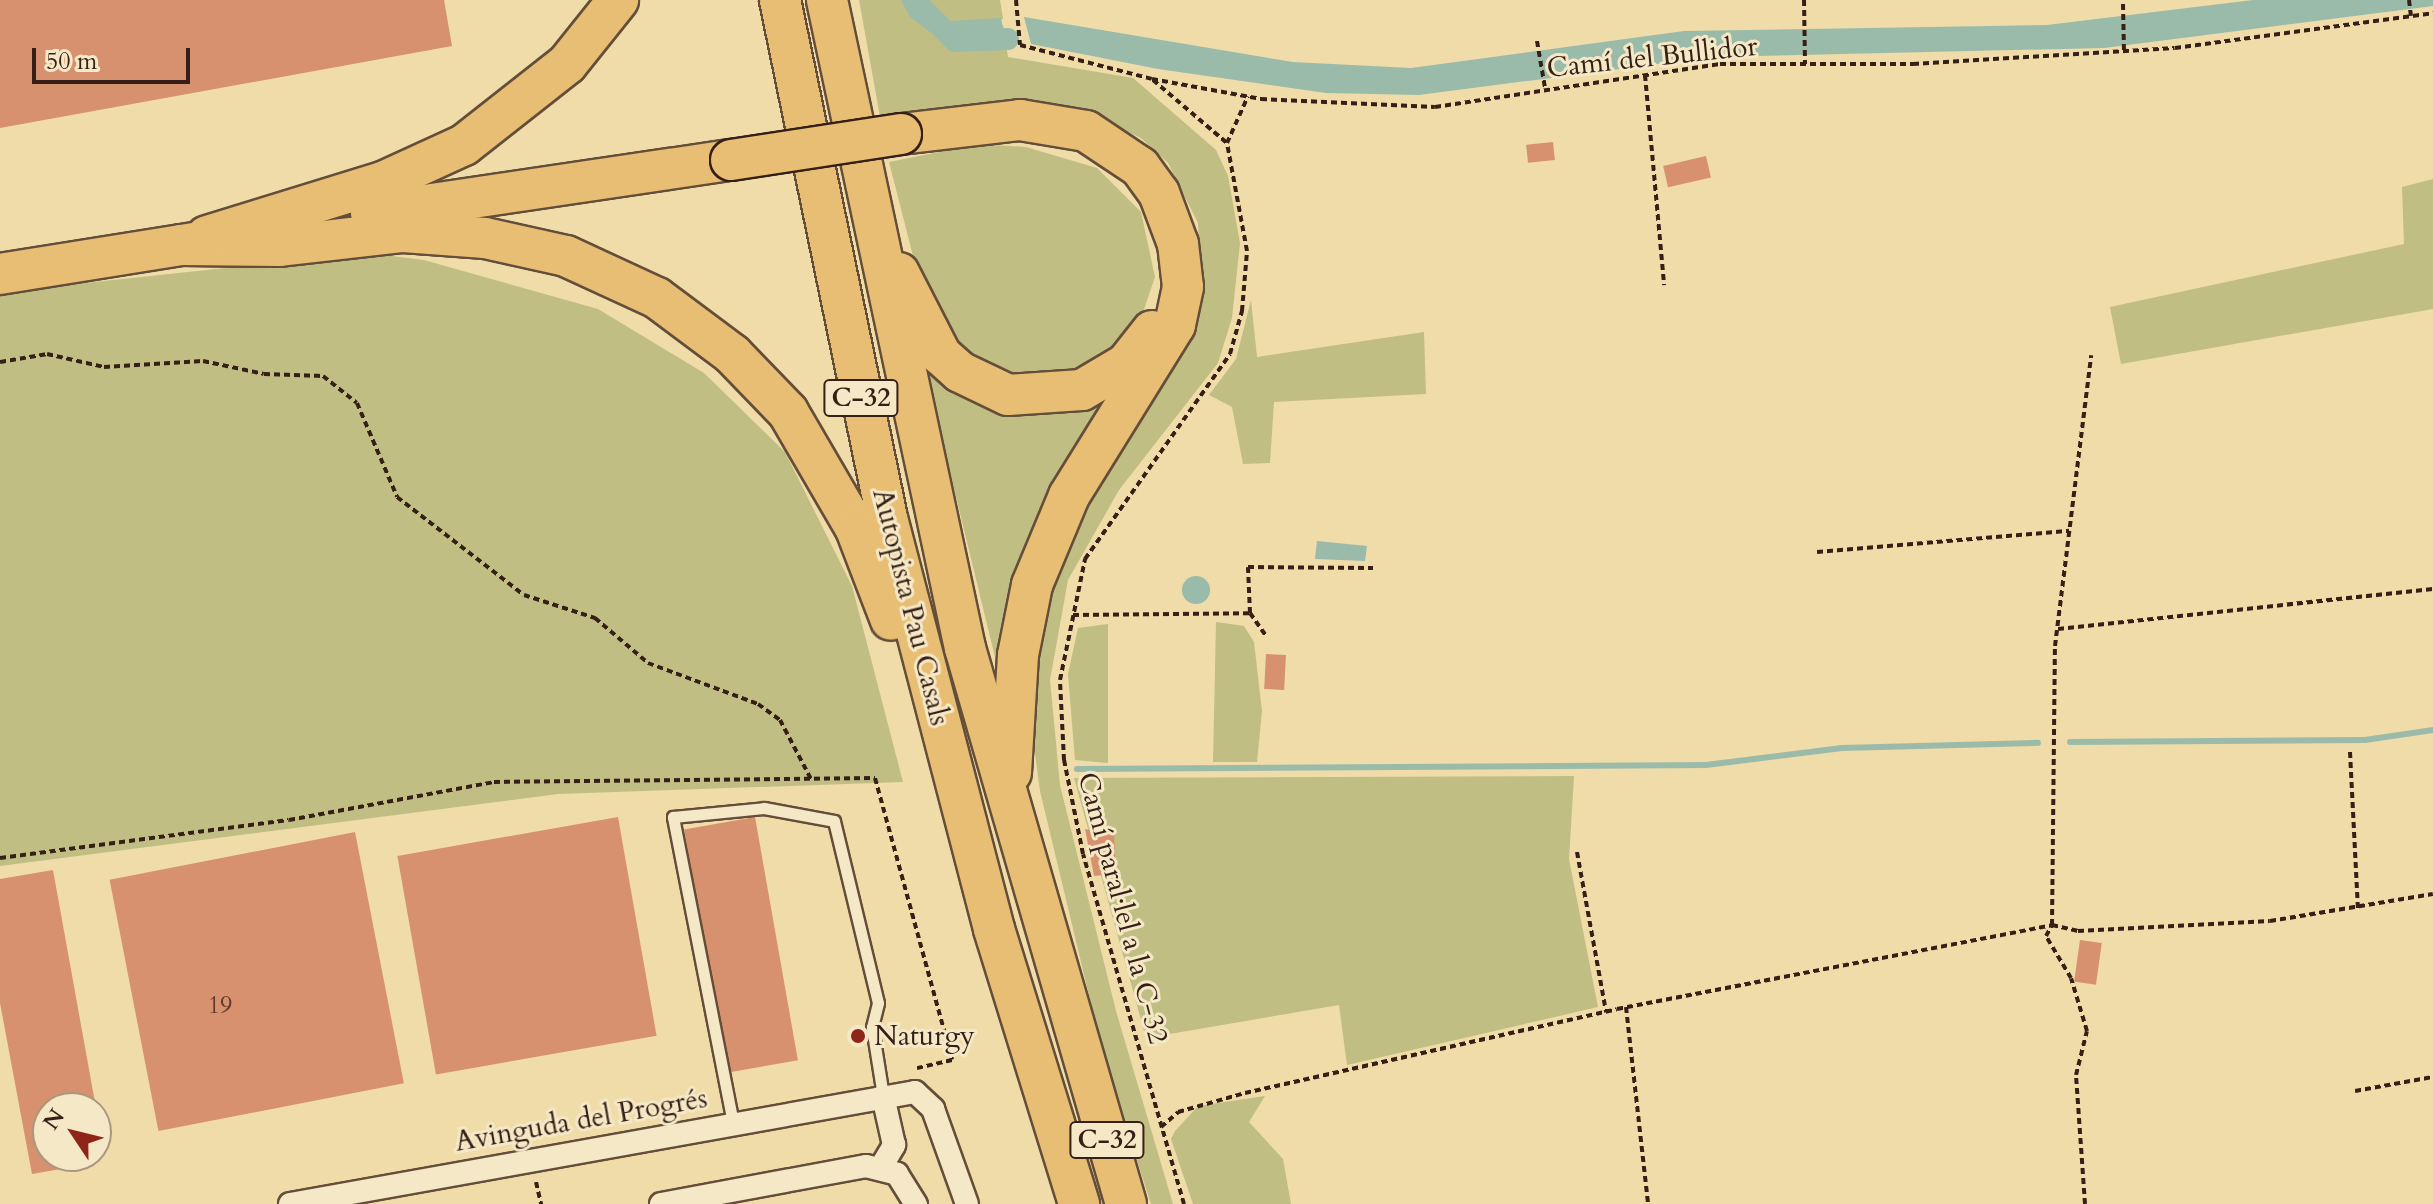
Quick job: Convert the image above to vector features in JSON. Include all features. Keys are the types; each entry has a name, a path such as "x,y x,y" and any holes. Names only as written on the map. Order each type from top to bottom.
{"highway":[{"path":"181,245 383,182 464,145 567,64 618,0"},
{"name":"Autopista Pau Casals","path":"780,0 884,503 957,793 1079,1204"},
{"name":"Autopista Pau Casals","path":"827,0 863,186 965,648 1126,1204"},
{"path":"0,274 901,134 1020,120 1086,131 1140,167 1159,193 1178,244 1183,287 1175,325 1069,496 1032,585 1018,655 1009,805"},
{"path":"863,186 912,305 941,355 960,372 1008,395 1082,390 1126,364 1161,315 1178,244"},
{"path":"181,245 280,246 403,232 485,238 566,256 657,298 696,324 762,383 827,471 861,541 957,793"}],"street":[{"name":"Avinguda del Progrés","path":"290,1204 883,1096 923,1096 967,1204"},
{"path":"881,1167 894,1145 883,1096"},
{"path":"661,1204 881,1167 905,1182 916,1204"}],"lane":[{"path":"733,1123 673,817 764,808 834,821 878,1003 872,1027 883,1096"}],"path":[{"name":"Camí del Bullidor","path":"1016,0 1020,45 1152,79 1248,96 1435,107 1545,87 1720,64 2124,50 2433,13"},
{"path":"1804,0 1805,63"},
{"path":"2409,0 2411,15"},
{"path":"2123,4 2124,50"},
{"path":"1537,41 1545,87"},
{"path":"1645,75 1664,285"},
{"path":"1152,79 1227,143 1248,96"},
{"name":"Camí paral·lel a la C-32","path":"1184,1204 1083,854 1064,760 1060,680 1085,559 1230,354 1242,311 1247,251 1227,143"},
{"path":"0,362 47,354 104,367 203,361 264,374 323,376 357,403 397,497 524,595 595,618 648,663 758,704 780,720 811,779"},
{"path":"2085,1204 2076,1075 2087,1031 2071,978 2046,936 2052,925 2057,629 2091,355"},
{"path":"1817,552 2069,531"},
{"path":"1267,637 1250,613 1248,567 1373,568"},
{"path":"2057,629 2433,589"},
{"path":"1073,615 1250,613"},
{"path":"2350,752 2358,911"},
{"path":"0,858 289,820 494,782 875,778 952,1060 917,1068"},
{"path":"1577,852 1606,1012"},
{"path":"1161,1127 1178,1112 1245,1093 1626,1007 2052,925 2093,931 2358,911 2433,894"},
{"path":"1626,1007 1648,1204"},
{"path":"2355,1091 2433,1077"}],"shaded area":[{"path":"859,0 904,0 927,29 1003,25 1008,57 1133,78 1216,150 1228,176 1240,243 1232,318 1218,363 1119,490 1068,580 1050,680 1060,785 1116,1011 1173,1204 1151,1204 1103,1054 1040,791 1029,709 1033,641 1068,522 1191,338 1202,304 1198,223 1168,163 1141,138 1074,107 992,101 881,122"},
{"path":"901,0 922,0 951,21 1001,18 1006,44 937,37 910,17"},
{"path":"923,0 1000,0 1003,19 955,24"},
{"path":"2253,0 2433,0 2433,6 2104,48 1712,57 1419,95 1326,93 1158,69 1031,44 1024,17 1293,62 1411,68 1684,31 2047,25"},
{"path":"979,144 1026,147 1097,168 1141,212 1155,277 1140,321 1117,347 1083,367 1016,381 963,348 924,299 889,162"},
{"path":"2433,179 2433,309 2121,364 2110,307 2404,244 2402,187"},
{"path":"367,253 424,260 598,309 704,373 785,452 852,586 903,782 558,794 0,866 0,292"},
{"path":"1251,300 1257,357 1424,332 1426,394 1274,402 1270,463 1243,464 1232,407 1209,395 1236,359"},
{"path":"923,361 960,393 1123,385 1002,686"},
{"path":"1317,541 1367,546 1365,561 1315,559"},
{"path":"1196,576 1206,580 1210,590 1206,600 1196,604 1186,600 1182,590 1186,580"},
{"path":"1216,622 1244,626 1254,642 1262,711 1257,762 1213,762"},
{"path":"1108,624 1108,763 1075,760 1068,674 1078,628"},
{"path":"1574,776 1569,859 1598,1007 1347,1065 1339,1005 1146,1038 1074,778"},
{"path":"1265,1096 1249,1122 1283,1159 1291,1204 1193,1204 1171,1139 1175,1131 1198,1106"}],"building":[{"path":"0,0 444,0 452,46 0,128"},
{"path":"1553,142 1555,160 1528,163 1526,145"},
{"path":"1706,156 1711,177 1668,187 1663,166"},
{"path":"1266,654 1286,655 1284,690 1264,689"},
{"path":"618,817 657,1036 436,1075 397,856"},
{"path":"755,817 798,1060 727,1073 684,830"},
{"path":"1085,829 1114,834 1116,874 1094,876"},
{"path":"355,832 404,1083 158,1131 110,880"},
{"path":"53,870 93,1092 32,1092 32,1172 44,1172 32,1174 0,1003 0,879"},
{"path":"2080,940 2102,943 2096,985 2074,982"}],"waterway":[{"path":"914,0 955,41 1008,39"},
{"path":"2070,742 2365,740 2433,730"},
{"path":"1077,769 1706,765 1842,748 2038,743"}],"place":[{"name":"Naturgy","path":"858,1036"}]}
